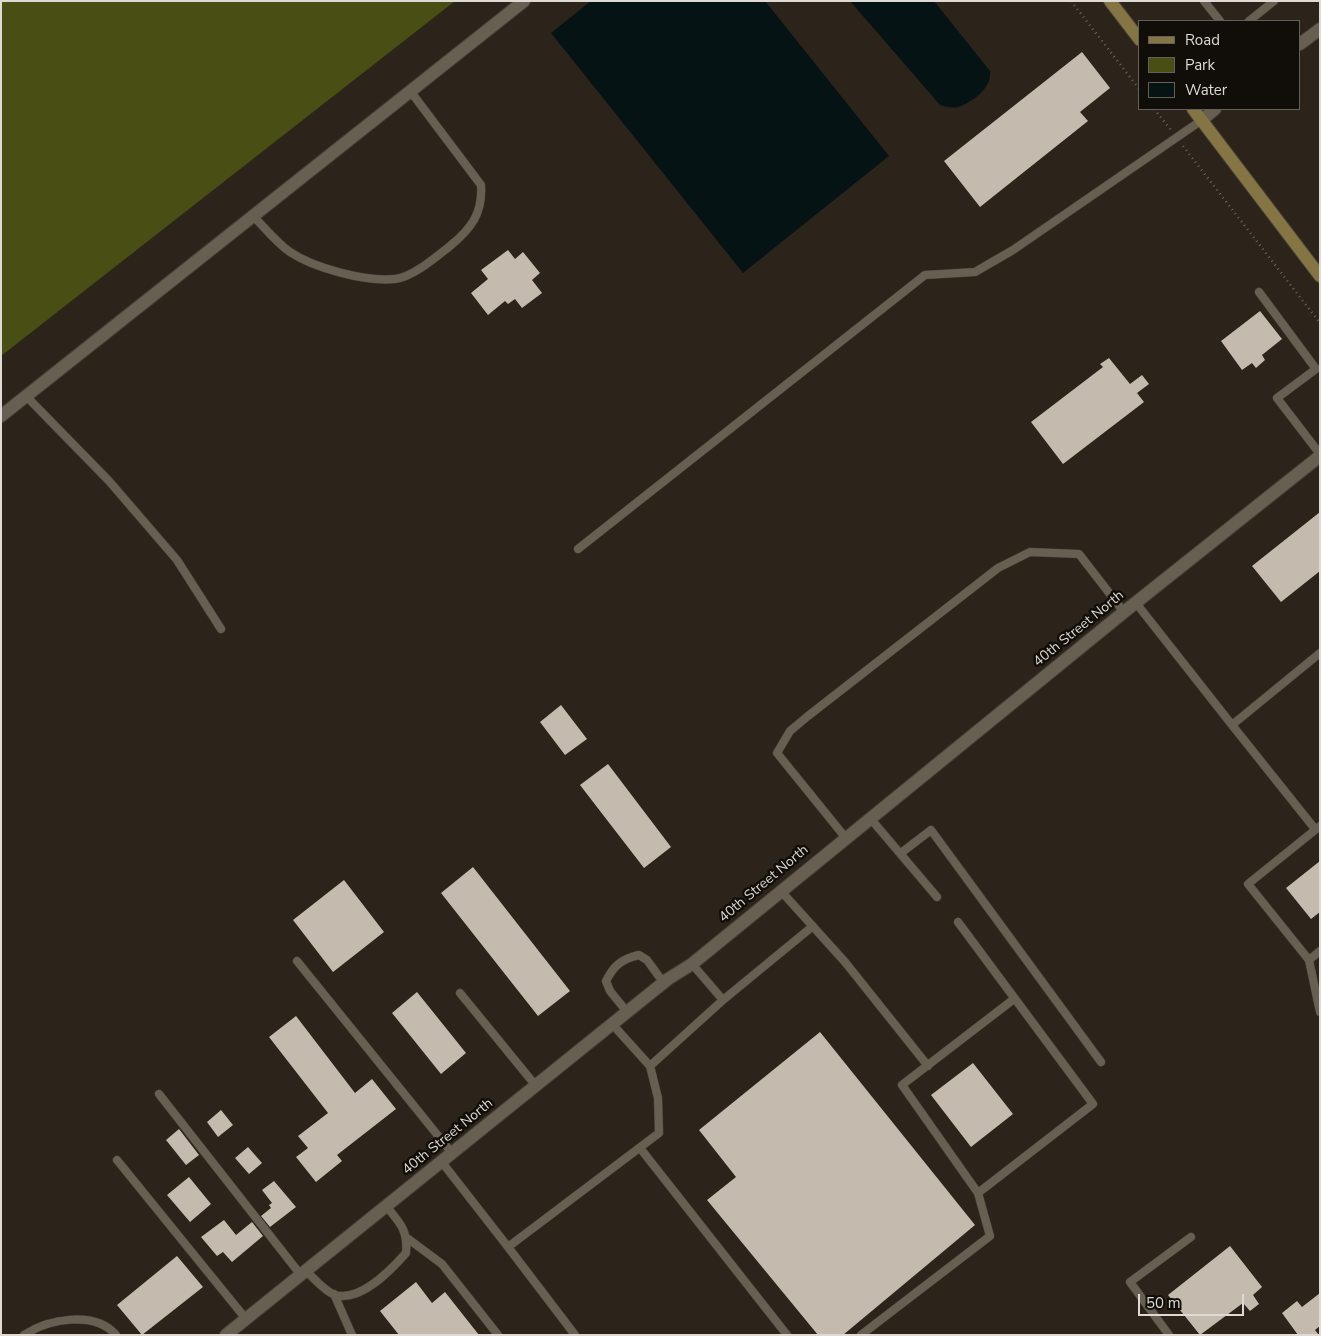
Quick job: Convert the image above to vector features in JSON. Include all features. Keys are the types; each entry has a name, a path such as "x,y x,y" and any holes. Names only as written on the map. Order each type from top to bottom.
{"main road":[{"path":"1110,1 1138,37"},
{"path":"1194,110 1320,276"}],"street":[{"path":"1,416 524,1"},
{"path":"1301,43 1320,29"},
{"path":"1202,120 1214,110"},
{"name":"40th Street North","path":"226,1335 613,1025 663,982 692,964 845,837 1320,455"}],"lane":[{"path":"1204,1 1219,20"},
{"path":"1250,20 1274,1"},
{"path":"254,217 288,251 317,267 360,276 396,279 422,267 449,246 473,222 482,202 481,185 411,92"},
{"path":"578,549 925,275 975,272 1013,250 1202,120"},
{"path":"1259,292 1316,369 1278,398 1320,455"},
{"path":"26,396 109,481 177,560 220,629"},
{"path":"845,837 777,753 790,731 808,716 998,568 1030,552 1079,554 1124,612"},
{"path":"1136,603 1232,724 1318,827 1248,884 1309,960 1320,1012"},
{"path":"1232,724 1320,653"},
{"path":"870,818 937,897"},
{"path":"901,853 931,830 1101,1062"},
{"path":"780,890 844,962 928,1066"},
{"path":"958,922 1093,1104 978,1193"},
{"path":"650,1066 723,1000 812,926"},
{"path":"1309,960 1320,951"},
{"path":"628,1012 610,991 606,981 612,968 623,959 639,955 647,960 663,982"},
{"path":"297,961 452,1153"},
{"path":"692,964 723,1000"},
{"path":"460,993 536,1086"},
{"path":"861,1335 990,1236 978,1193 902,1085 1014,999"},
{"path":"508,1247 659,1133 658,1098 650,1066 613,1025"},
{"path":"159,1094 303,1272 334,1294 347,1296 360,1292 395,1266 406,1253 407,1238 402,1226 386,1206"},
{"path":"640,1148 787,1335"},
{"path":"117,1160 246,1319"},
{"path":"441,1161 575,1335"},
{"path":"1169,1335 1130,1282 1191,1237"},
{"path":"407,1238 442,1264 498,1335"},
{"path":"334,1294 352,1335"},
{"path":"24,1335 57,1322 75,1319 108,1326 116,1335"}],"path":[{"path":"1071,1 1138,87"},
{"path":"1155,110 1320,323"}],"green space":[{"path":"1,1 455,1 1,356"}],"water":[{"path":"591,1 765,1 889,156 743,273 551,33"},
{"path":"850,1 934,1 990,71 990,77 985,88 977,97 961,106 953,108 940,105"}],"building":[{"path":"1082,52 1110,88 1080,112 1088,121 980,207 944,161"},
{"path":"508,250 515,259 523,252 540,273 532,280 542,293 522,308 515,299 508,304 505,301 488,315 471,293 488,279 481,270"},
{"path":"1260,311 1282,339 1262,355 1265,360 1256,368 1252,363 1242,370 1221,341"},
{"path":"1109,358 1130,384 1142,375 1149,384 1137,393 1144,402 1063,464 1031,422 1103,367 1100,364"},
{"path":"1320,512 1320,571 1281,602 1252,566"},
{"path":"561,705 587,739 565,755 540,722"},
{"path":"608,764 671,847 644,868 580,785"},
{"path":"1320,861 1320,912 1311,919 1286,888"},
{"path":"473,867 570,991 538,1016 441,893"},
{"path":"344,880 384,932 333,972 293,920"},
{"path":"417,992 466,1053 441,1074 392,1013"},
{"path":"296,1016 355,1093 372,1079 396,1109 337,1155 342,1161 316,1182 296,1157 308,1148 298,1136 328,1113 269,1037"},
{"path":"820,1032 975,1225 843,1335 818,1335 707,1200 736,1177 699,1130"},
{"path":"973,1063 1013,1114 971,1147 931,1095"},
{"path":"221,1110 233,1125 218,1137 207,1122"},
{"path":"179,1129 199,1155 186,1165 166,1140"},
{"path":"248,1147 262,1163 249,1174 235,1158"},
{"path":"189,1177 211,1204 190,1222 167,1195"},
{"path":"274,1181 296,1207 270,1227 261,1216 271,1208 269,1205 272,1203 262,1190"},
{"path":"224,1220 236,1235 252,1222 263,1236 232,1262 223,1252 217,1256 201,1237"},
{"path":"1230,1246 1262,1287 1253,1295 1259,1304 1250,1311 1243,1303 1200,1335 1168,1295"},
{"path":"177,1256 203,1287 142,1335 117,1305"},
{"path":"416,1282 432,1303 445,1292 479,1335 399,1335 380,1311"},
{"path":"1320,1293 1320,1326 1315,1330 1319,1335 1298,1335 1282,1313 1297,1301 1302,1307"}]}
